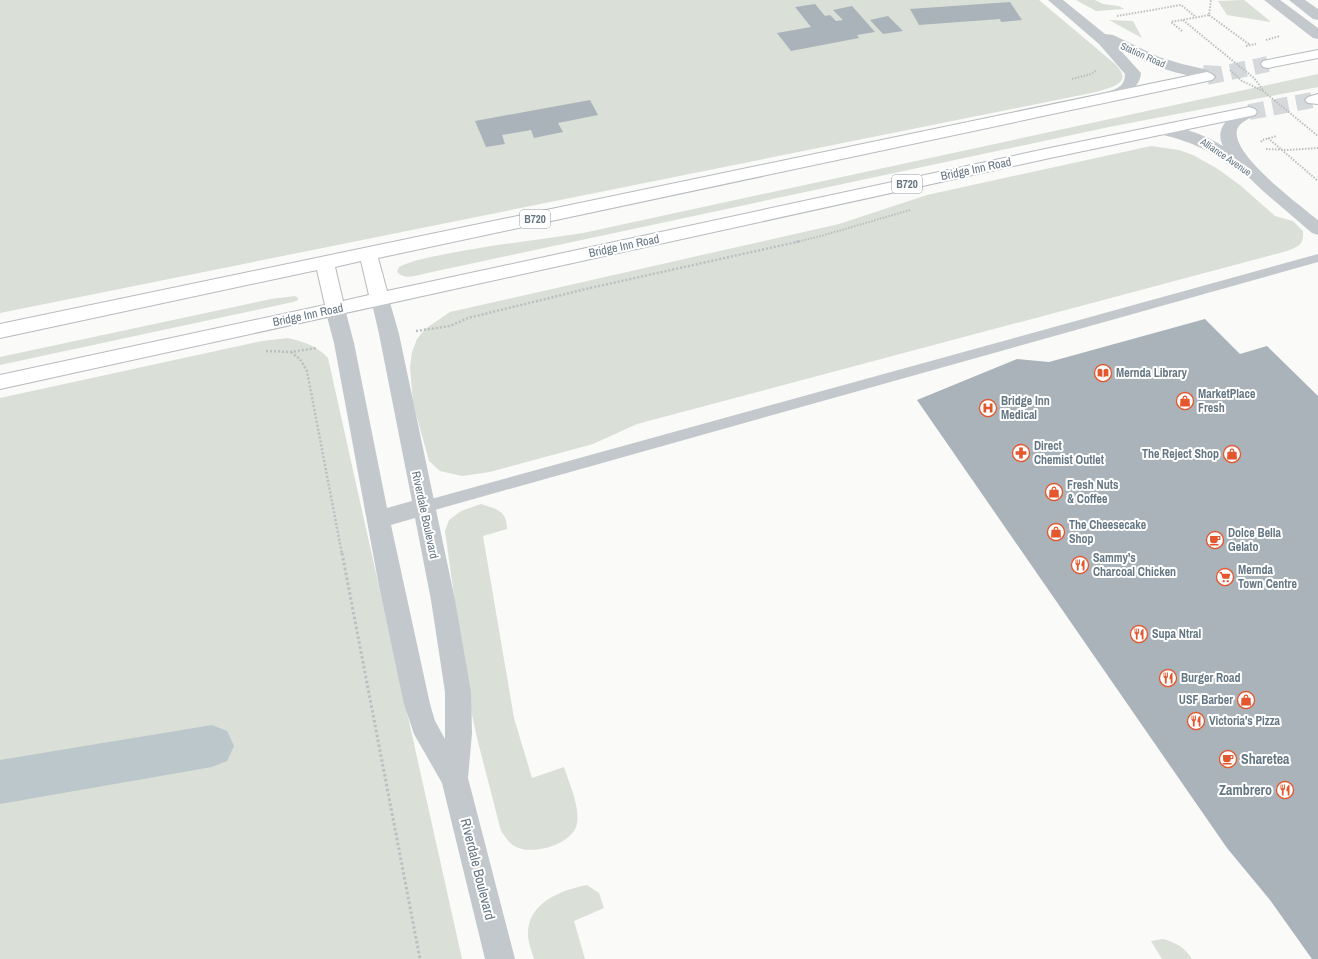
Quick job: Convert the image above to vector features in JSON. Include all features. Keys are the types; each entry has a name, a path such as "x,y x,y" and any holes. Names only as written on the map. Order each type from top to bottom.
{"main road":[{"path":"1268,64 1318,54"},
{"name":"B720","path":"0,331 1097,100 1205,75"},
{"name":"Bridge Inn Road","path":"0,382 1249,112"},
{"name":"Riverdale Boulevard","path":"368,254 380,299"},
{"name":"Riverdale Boulevard","path":"325,263 335,309"}],"street":[{"name":"Station Road","path":"1055,0 1086,25 1117,54 1133,73 1134,78 1129,87 1097,100"},
{"path":"1271,0 1318,35"},
{"path":"1296,0 1318,16"},
{"name":"Station Road","path":"1086,25 1136,53 1162,64 1176,69 1205,75"},
{"name":"Alliance Avenue","path":"1249,112 1238,118 1229,128 1228,140 1237,154 1265,184"},
{"name":"Alliance Avenue","path":"1162,130 1184,134 1199,139 1228,156 1265,184 1318,229"},
{"name":"Riverdale Boulevard","path":"380,299 389,334 443,600 458,692 459,733 454,778"},
{"name":"Riverdale Boulevard","path":"335,309 344,343 392,591 417,704 423,725 454,778 500,959"},
{"path":"379,520 424,507"}],"lane":[{"path":"424,507 1318,258"}],"path":[{"path":"1209,15 1211,0"},
{"path":"1115,16 1131,15 1181,5 1196,17"},
{"path":"1182,31 1171,22 1209,15 1250,45"},
{"path":"1183,20 1254,78 1263,91"},
{"path":"1230,70 1242,81 1263,91 1318,136"},
{"path":"1256,149 1262,140 1278,136"},
{"path":"1268,138 1318,182"},
{"path":"1237,154 1256,149 1281,150 1318,148"},
{"path":"389,334 450,326 475,316 821,236 913,209"},
{"path":"260,351 291,352 344,343"},
{"path":"291,352 300,359 307,371 420,959"}],"shaded area":[{"path":"0,0 1039,0 1115,64 1120,70 1122,80 1114,86 1096,92 0,313"},
{"path":"1076,0 1095,0 1103,4 1119,6 1124,9 1096,11"},
{"path":"1244,0 1270,22 1227,15 1218,1"},
{"path":"1109,20 1133,21 1142,38"},
{"path":"1318,74 1318,87 1109,127 413,276 406,277 397,272 399,267 410,262 428,258 480,248 583,233"},
{"path":"1151,146 1179,150 1193,155 1218,169 1241,186 1275,216 1293,221 1303,231 1302,242 1298,246 1287,251 637,424 593,444 490,472 462,476 440,471 429,461 413,403 410,367 412,352 417,339 425,329 450,312 839,224 927,195"},
{"path":"295,296 298,300 293,302 0,365 0,357 271,299"},
{"path":"288,338 300,341 320,350 328,358 462,959 0,959 0,398 262,341"},
{"path":"481,504 492,507 503,514 507,523 507,529 483,536 514,718 532,778 564,767 576,805 576,827 572,833 559,843 542,849 526,850 516,847 508,841 501,831 477,738 468,696 445,531 449,520 461,511"},
{"path":"587,885 599,893 604,908 574,921 585,959 534,959 529,944 528,935 529,924 533,914 539,906 547,900 567,890"},
{"path":"1163,939 1180,946 1192,959 1162,959 1151,941"}],"building":[{"path":"1010,2 1022,20 1001,22 1000,19 919,25 910,9"},
{"path":"815,4 825,16 830,15 836,21 843,20 833,10 852,6 875,32 857,35 859,38 791,51 777,33 811,27 795,7"},
{"path":"888,16 903,31 883,34 870,20"},
{"path":"590,100 598,115 558,123 563,132 534,138 531,130 502,135 505,144 486,147 475,121"},
{"name":"Mernda Town Centre","path":"1205,319 1240,354 1267,346 1318,396 1318,959 1312,959 1270,900 1227,848 917,400 1017,359 1049,362"}],"waterway":[{"path":"0,782 212,746"}],"tunnel":[{"path":"1207,77 1268,64"},
{"path":"1203,73 1220,74"},
{"path":"1249,112 1313,100"}],"place":[{"name":"Mernda Library","path":"1103,373"},
{"name":"MarketPlace Fresh","path":"1185,401"},
{"name":"Bridge Inn Medical","path":"988,408"},
{"name":"Direct Chemist Outlet","path":"1021,453"},
{"name":"The Reject Shop","path":"1232,454"},
{"name":"Fresh Nuts & Coffee","path":"1054,492"},
{"name":"The Cheesecake Shop","path":"1056,532"},
{"name":"Dolce Bella Gelato","path":"1215,540"},
{"name":"Sammy's Charcoal Chicken","path":"1080,565"},
{"name":"Mernda Town Centre","path":"1225,577"},
{"name":"Supa Ntral","path":"1139,634"},
{"name":"Burger Road","path":"1168,678"},
{"name":"USF Barber","path":"1246,700"},
{"name":"Victoria's Pizza","path":"1196,721"},
{"name":"Sharetea","path":"1228,759"},
{"name":"Zambrero","path":"1285,790"}]}
